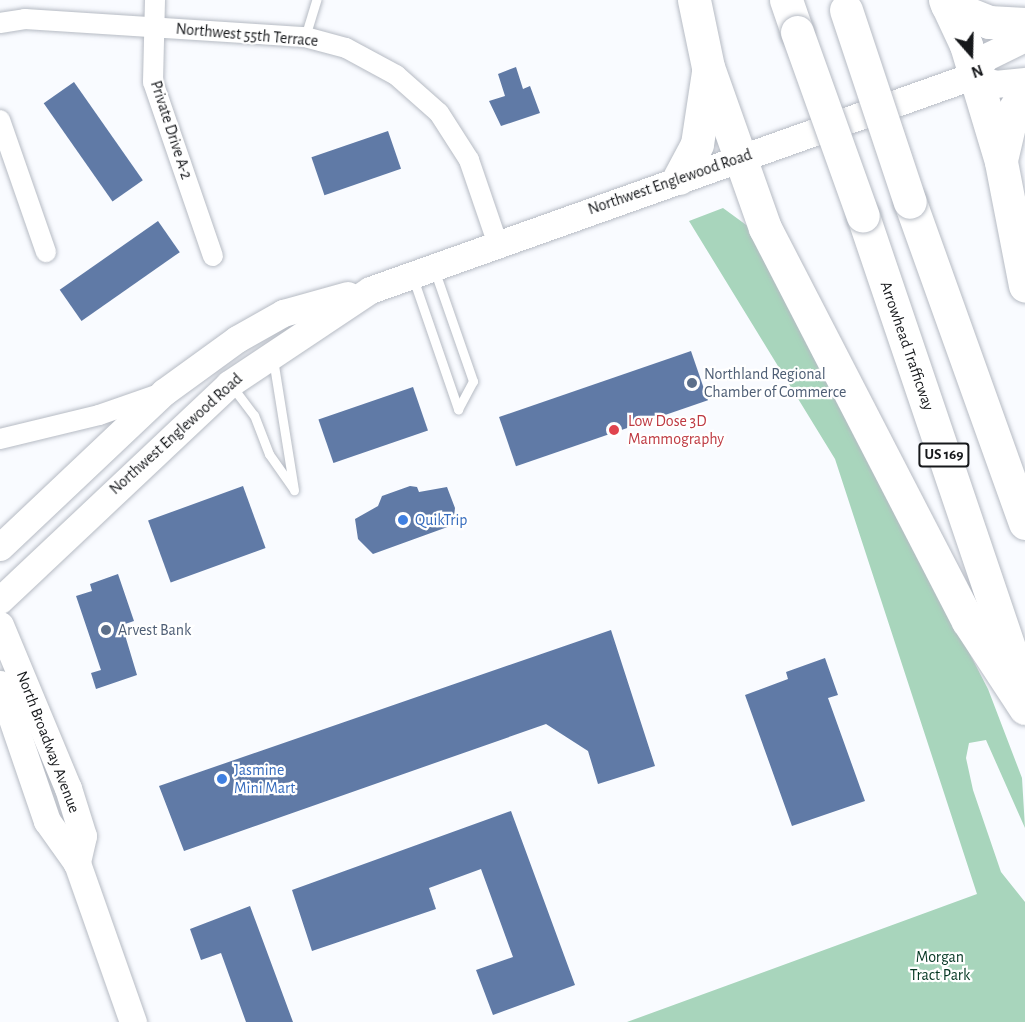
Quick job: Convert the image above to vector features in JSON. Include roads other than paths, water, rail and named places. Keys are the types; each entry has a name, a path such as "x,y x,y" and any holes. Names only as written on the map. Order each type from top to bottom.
{"highway":[{"path":"694,0 708,67 765,228 968,621 1025,708"},
{"name":"Arrowhead Trafficway","path":"786,0 863,216 1025,694"},
{"path":"946,3 989,22 1025,24"},
{"path":"946,3 966,45 972,76 1001,162 1025,286"},
{"name":"US 169","path":"845,5 910,202 1025,524"},
{"path":"679,178 697,144 708,67"},
{"path":"1001,162 1012,113 1025,92"}],"main road":[{"name":"Northwest Englewood Road","path":"0,547 164,392 237,339 283,313 370,290 497,242 972,76 986,57 1025,38"},
{"path":"972,76 995,84 1025,81"},
{"name":"Northwest Englewood Road","path":"0,600 229,384 272,353 370,290"},
{"name":"North Broadway Avenue","path":"0,625 68,788 83,836 77,863"},
{"name":"North Broadway Avenue","path":"0,684 5,706 47,821 77,863 132,1022"}],"street":[{"name":"Private Drive A-2","path":"155,0 152,27 153,82 213,256"},
{"name":"Northwest 55th Terrace","path":"0,23 25,19 304,37 372,59 439,113 469,160 497,242"},
{"path":"0,120 45,252"},
{"path":"0,439 99,415 164,392"}],"lane":[{"path":"304,37 316,0"},
{"path":"422,269 473,381 458,409 422,269"},
{"path":"229,384 254,415 269,453 294,489 272,353"}],"place":[{"name":"Northland Regional Chamber of Commerce","path":"692,383"},
{"name":"Low Dose 3D Mammography","path":"614,430"},
{"name":"QuikTrip","path":"403,520"},
{"name":"Arvest Bank","path":"106,630"},
{"name":"Jasmine Mini Mart","path":"222,779"}],"park label":[{"name":"Morgan Tract Park","path":"940,966"}]}
